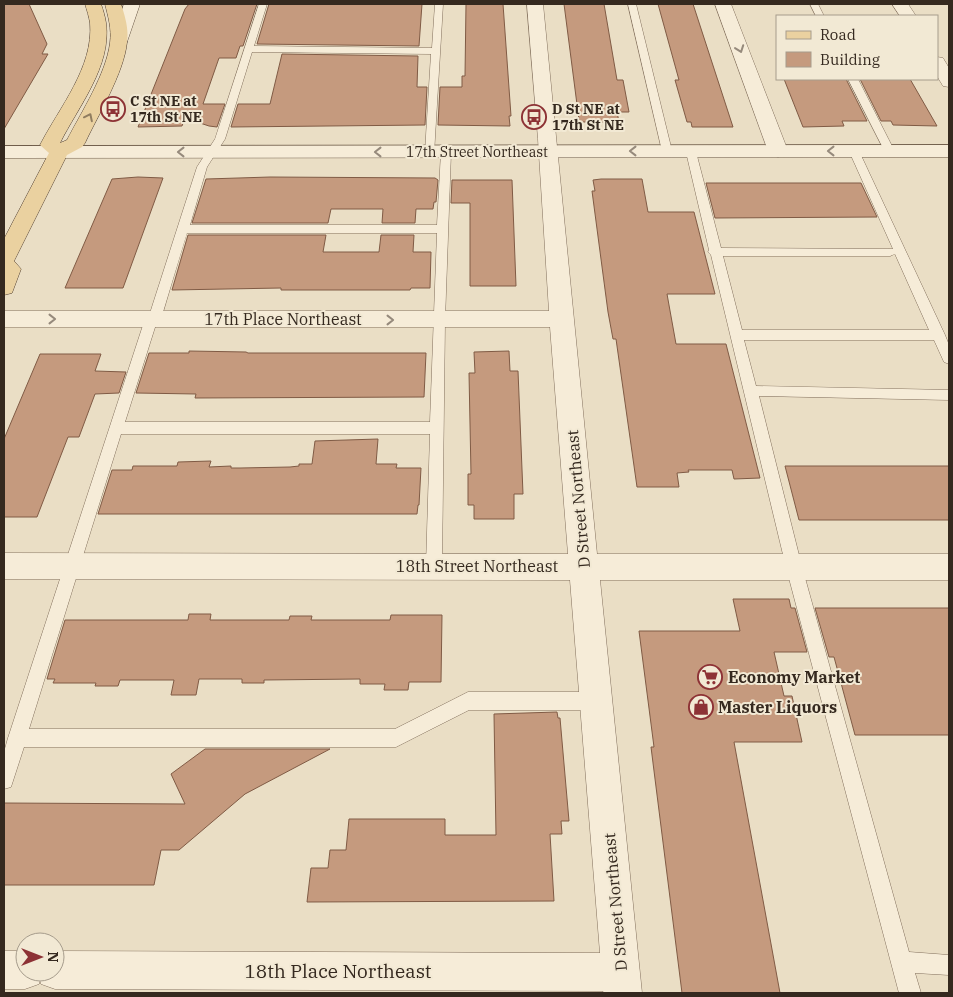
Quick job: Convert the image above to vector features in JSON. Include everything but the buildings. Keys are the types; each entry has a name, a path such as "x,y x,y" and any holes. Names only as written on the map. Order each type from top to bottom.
{"main road":[{"path":"59,152 50,145 88,73 96,51 98,22 93,4"},
{"path":"4,260 59,152 75,143 112,68 119,42 118,22 114,4"},
{"path":"4,265 10,269 4,287"}],"street":[{"path":"119,42 132,4"},
{"name":"D Street Northeast","path":"535,4 549,152 561,319 622,983"},
{"path":"722,4 778,151"},
{"path":"900,4 907,15"},
{"path":"938,64 949,82"},
{"name":"17th Street Northeast","path":"4,152 949,151"},
{"name":"17th Place Northeast","path":"4,319 561,319"},
{"name":"18th Street Northeast","path":"4,566 584,565 949,567"},
{"name":"18th Place Northeast","path":"65,970 419,983 622,983"}],"lane":[{"path":"4,780 151,319 157,312 202,167 220,140 263,4"},
{"path":"434,566 442,229 436,51 438,4"},
{"path":"632,4 667,151"},
{"path":"250,49 436,51"},
{"path":"853,80 890,152"},
{"path":"854,151 949,359"},
{"path":"691,152 714,252 794,567 910,993"},
{"path":"184,229 442,229"},
{"path":"714,252 890,252"},
{"path":"735,335 939,335"},
{"path":"749,391 949,395"},
{"path":"117,428 437,428"},
{"path":"17,738 396,738 468,701 597,701"},
{"path":"902,962 949,965"}],"place":[{"name":"C St NE at 17th St NE","path":"113,109"},
{"name":"D St NE at 17th St NE","path":"534,117"},
{"name":"Economy Market","path":"710,677"},
{"name":"Master Liquors","path":"701,707"}]}
